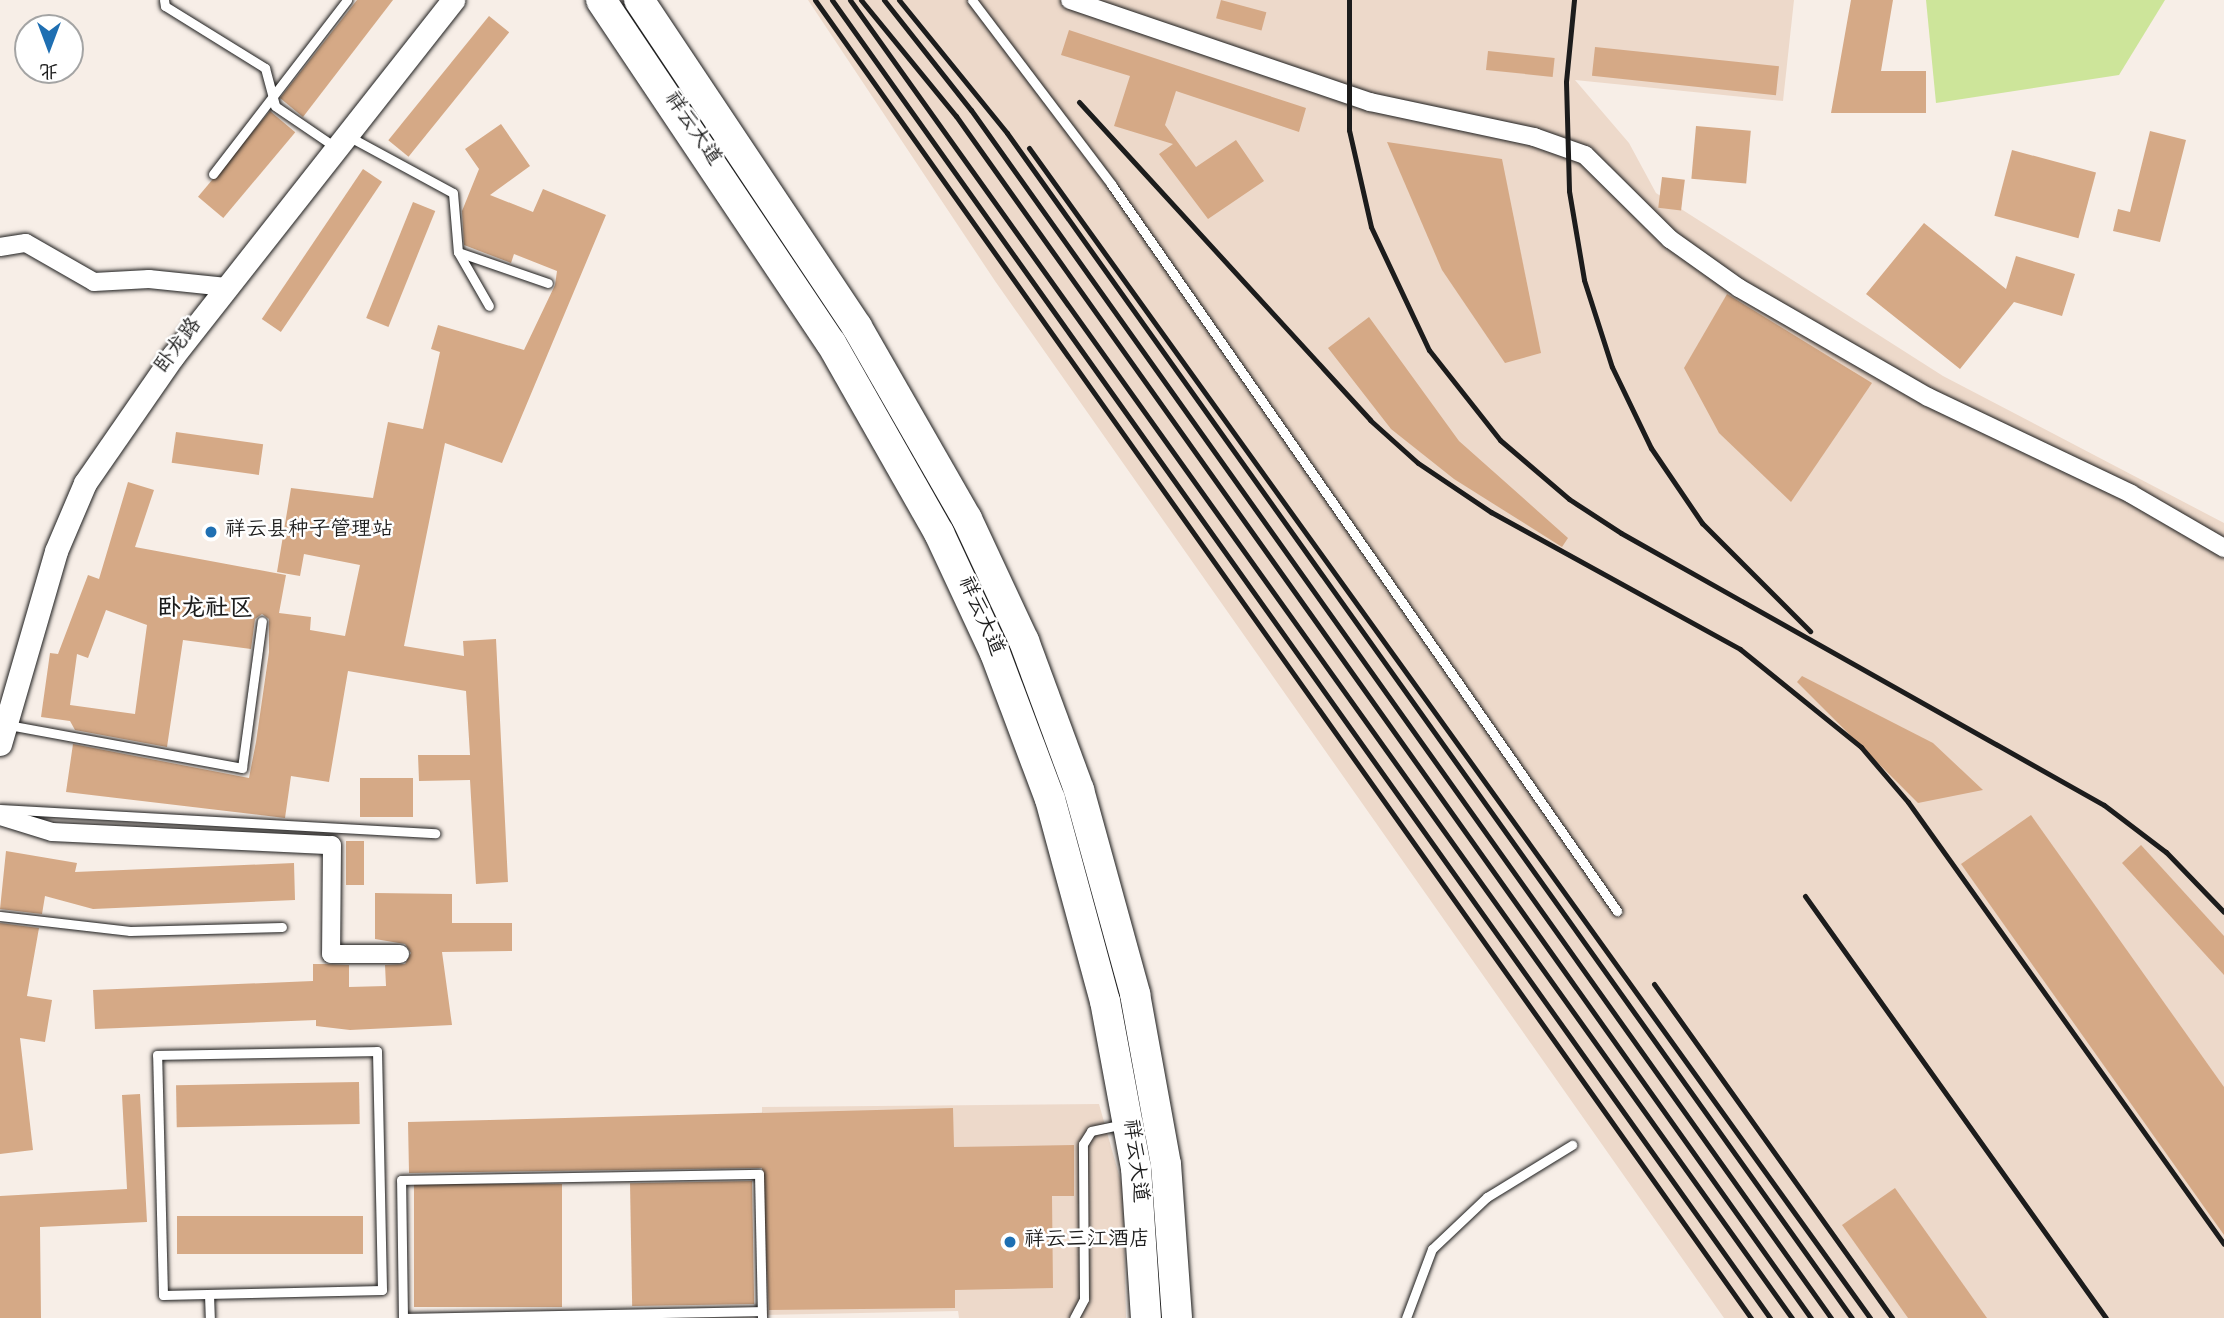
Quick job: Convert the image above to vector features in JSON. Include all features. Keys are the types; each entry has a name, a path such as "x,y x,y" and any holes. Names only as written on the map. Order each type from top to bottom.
{"highway":[{"name":"祥云大道","path":"601,0 831,343 980,617 1033,750 1079,896 1128,1123 1146,1318"},
{"name":"祥云大道","path":"639,0 857,327 967,519 1029,653 1079,790 1135,994 1166,1164 1177,1318"}],"street":[{"name":"卧龙路","path":"3,734 57,551 85,482 227,287 453,0"},
{"path":"1070,0 1370,102 1534,137 1585,155 1670,239 1739,288 1928,397 2130,494 2224,548"},
{"path":"0,247 26,243 94,282 149,279 227,287"},
{"path":"0,816 51,832 332,845 331,954 400,954"}],"lane":[{"path":"164,0 165,6 265,68 275,106 341,142 453,193 458,252 489,306"},
{"path":"213,174 347,0"},
{"path":"972,0 1111,184 1617,911"},
{"path":"458,252 548,284"},
{"path":"3,734 242,768 262,621"},
{"path":"0,809 435,832"},
{"path":"0,916 130,931 282,928"},
{"path":"377,1051 382,1290 209,1294 163,1295 157,1055 377,1051"},
{"path":"1074,1318 1084,1299 1083,1144 1091,1131 1128,1123"},
{"path":"1406,1318 1432,1249 1487,1197 1572,1145"},
{"path":"759,1174 761,1315 405,1318 401,1181 759,1174"},
{"path":"209,1294 210,1318"}],"shaded area":[{"path":"808,0 1794,0 1783,101 1575,80 1629,143 1656,193 1943,376 2224,523 2224,1318 1724,1318 995,281"},
{"path":"1099,1104 1123,1189 1126,1318 959,1318 958,1311 764,1315 762,1107"}],"green space":[{"path":"1926,0 2165,0 2119,75 1936,103"}],"building":[{"path":"357,0 393,0 303,117 280,98"},
{"path":"1221,0 1266,12 1261,31 1216,18"},
{"path":"1851,0 1893,0 1881,71 1926,71 1926,113 1831,113"},
{"path":"489,16 509,32 409,157 388,140"},
{"path":"1069,30 1306,108 1299,132 1176,91 1165,125 1196,167 1236,140 1264,181 1208,219 1159,154 1173,144 1114,126 1130,76 1061,55"},
{"path":"1595,47 1779,66 1776,95 1592,76"},
{"path":"1488,51 1555,58 1553,77 1486,70"},
{"path":"270,111 295,132 223,218 198,197"},
{"path":"501,124 530,166 490,195 533,212 543,189 606,215 502,463 445,443 404,646 464,656 463,641 496,639 508,882 476,884 470,780 419,781 418,755 470,755 466,691 348,671 329,782 291,776 285,818 66,792 73,744 249,778 269,652 269,619 262,614 255,619 251,649 183,640 167,747 75,730 70,721 41,717 50,653 58,654 88,575 99,579 128,482 154,490 135,547 286,575 279,613 311,617 310,630 345,636 360,565 304,554 300,576 277,572 291,488 373,498 388,422 423,429 440,352 431,349 438,325 524,350 555,285 557,271 514,254 511,263 464,245 462,211 479,169 465,149","holes":["106,610 147,625 135,714 70,705 77,654 88,658"]},
{"path":"1696,126 1751,131 1746,184 1691,179"},
{"path":"2150,131 2186,140 2160,242 2113,231 2118,209 2130,212"},
{"path":"1387,142 1502,159 1541,353 1505,363 1442,270"},
{"path":"2012,150 2096,173 2078,238 1994,216"},
{"path":"363,169 382,182 281,332 262,319"},
{"path":"1662,177 1685,180 1681,211 1658,208"},
{"path":"413,202 435,211 388,327 366,318"},
{"path":"1924,223 2006,289 2016,256 2075,274 2062,316 2014,302 1960,369 1866,294"},
{"path":"1727,294 1872,383 1791,502 1719,433 1684,368"},
{"path":"1369,317 1459,441 1568,538 1562,547 1454,479 1391,429 1328,348"},
{"path":"176,432 263,444 259,475 172,463"},
{"path":"1802,676 1933,743 1983,790 1918,803 1797,682"},
{"path":"360,778 413,778 413,817 360,817"},
{"path":"2031,815 2224,1087 2224,1235 1961,864"},
{"path":"346,841 364,841 364,885 346,885"},
{"path":"2141,845 2224,936 2224,975 2122,863"},
{"path":"6,851 77,863 75,872 294,863 295,900 93,909 45,896 42,914 0,909"},
{"path":"375,893 452,894 452,923 512,923 512,951 442,952 452,1025 350,1030 316,1026 316,1020 95,1029 93,990 313,981 313,964 349,965 349,987 386,986 385,965 405,964 411,953 405,944 375,939"},
{"path":"0,923 39,928 27,996 52,1000 45,1042 20,1038 33,1150 0,1154"},
{"path":"359,1082 360,1124 177,1127 176,1085"},
{"path":"140,1094 147,1222 40,1227 41,1318 0,1318 0,1196 127,1189 122,1095"},
{"path":"953,1108 954,1147 1074,1145 1074,1196 1052,1196 1053,1288 955,1290 955,1308 769,1310 762,1168 409,1173 408,1122"},
{"path":"752,1181 754,1304 632,1306 630,1183"},
{"path":"414,1184 562,1184 562,1307 414,1307"},
{"path":"1895,1188 1987,1318 1908,1318 1842,1225"},
{"path":"177,1216 363,1216 363,1254 177,1254"}],"railway":[{"path":"815,0 1751,1318"},
{"path":"832,0 1770,1318"},
{"path":"850,0 1792,1318"},
{"path":"861,0 956,116 1811,1318"},
{"path":"884,0 971,110 1831,1318"},
{"path":"899,0 1007,133 1852,1318"},
{"path":"1349,0 1349,130 1371,227 1429,350 1500,440 1569,499 1621,533 2104,805 2166,852 2224,912"},
{"path":"1574,0 1566,82 1569,191 1584,280 1612,367 1651,448 1702,523 1810,631"},
{"path":"1079,102 1370,420 1418,463 1491,512 1740,649 1861,747 1908,802 2224,1244"},
{"path":"1029,148 1870,1318"},
{"path":"1805,896 2106,1318"},
{"path":"1654,984 1892,1318"}],"place":[{"name":"祥云县种子管理站","path":"211,532"},
{"name":"祥云三江酒店","path":"1010,1242"}],"district":[{"name":"卧龙社区","path":"205,611"}]}
